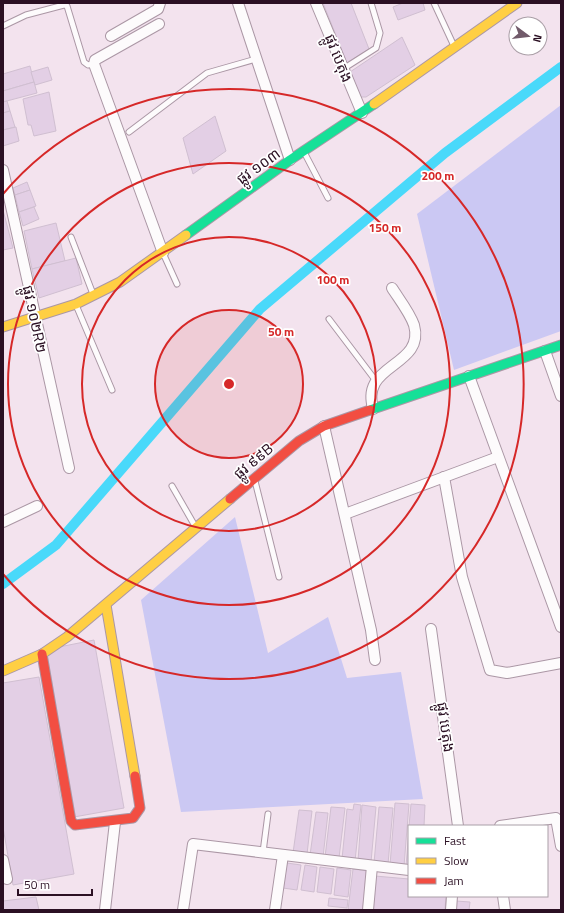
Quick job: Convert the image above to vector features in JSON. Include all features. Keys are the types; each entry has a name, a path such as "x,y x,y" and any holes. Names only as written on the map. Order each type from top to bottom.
{"street":[{"path":"111,36 158,9 160,3"},
{"path":"238,3 290,160"},
{"name":"ផ្លូវ បេតុង","path":"316,3 362,113"},
{"name":"ផ្លូវ ១០៣","path":"3,327 76,304 94,297 120,282 163,253 290,160 362,113 512,5"},
{"path":"159,24 95,60 94,64 163,253"},
{"name":"ផ្លូវ ១០២R២","path":"3,170 69,468"},
{"path":"372,410 372,390 376,381 404,358 415,338 414,324 392,288"},
{"name":"ផ្លូវ ៩៩B","path":"3,671 42,654 67,637 299,441 324,426 561,345"},
{"path":"545,351 561,396"},
{"path":"469,376 561,627"},
{"path":"324,426 346,514 371,630 375,660"},
{"path":"346,514 498,457"},
{"path":"444,477 462,577 490,670 507,673 561,663"},
{"path":"3,522 37,506"},
{"path":"42,654 71,821 75,825 115,822 133,818 140,808 106,605"},
{"name":"ផ្លូវ បេតុង","path":"431,629 458,825"},
{"path":"507,825 556,818 561,846"},
{"path":"105,910 115,822"},
{"path":"183,910 193,844 408,870"},
{"path":"275,910 283,855"},
{"path":"3,860 7,879"},
{"path":"368,910 372,866"},
{"path":"451,910 452,897"},
{"path":"503,897 505,910"}],"lane":[{"path":"344,69 376,48 380,33 371,3"},
{"path":"434,3 454,47"},
{"path":"3,26 26,15 64,4 67,6 84,62 88,65 94,64"},
{"path":"129,132 207,72 256,59"},
{"path":"304,151 328,198"},
{"path":"72,237 94,297"},
{"path":"163,253 177,284"},
{"path":"76,304 112,390"},
{"path":"330,319 376,381"},
{"path":"254,479 280,577"},
{"path":"172,486 196,527"},
{"path":"264,852 268,814"}],"shaded area":[{"path":"561,105 561,331 454,370 417,214"},
{"path":"235,517 268,653 328,617 347,678 401,672 423,799 181,812 141,600"}],"building":[{"path":"323,3 351,3 369,49 347,63"},
{"path":"403,3 423,3 425,10 398,20 393,7"},
{"path":"402,37 415,65 366,97 360,97 350,72"},
{"path":"30,66 34,82 3,91 3,74"},
{"path":"48,67 52,80 35,85 31,72"},
{"path":"34,82 37,93 3,102 3,91"},
{"path":"49,92 56,131 34,136 31,125 28,125 23,99"},
{"path":"7,101 10,111 3,113 3,102"},
{"path":"10,111 15,127 3,130 3,113"},
{"path":"215,116 226,151 193,174 183,138"},
{"path":"16,127 19,141 3,146 3,130"},
{"path":"27,182 30,190 15,195 13,188"},
{"path":"30,190 36,206 19,212 15,195"},
{"path":"34,207 39,219 23,226 19,212"},
{"path":"3,210 13,248 3,250"},
{"path":"56,223 65,261 32,269 24,231"},
{"path":"76,258 82,284 39,298 32,269"},
{"path":"94,640 124,808 74,817 44,650"},
{"path":"39,677 74,874 13,885 3,827 3,683"},
{"path":"395,803 409,804 404,866 390,865"},
{"path":"354,804 361,805 355,861 342,859 347,809 353,810"},
{"path":"411,804 425,805 424,825 409,825"},
{"path":"362,805 376,807 371,862 358,861"},
{"path":"331,807 345,808 339,858 325,857"},
{"path":"379,807 393,808 388,864 374,863"},
{"path":"299,810 312,811 307,854 293,853"},
{"path":"316,812 328,813 323,857 310,855"},
{"path":"408,842 408,867 406,866"},
{"path":"287,863 301,865 297,890 283,888"},
{"path":"305,865 317,867 314,892 301,890"},
{"path":"320,867 334,869 331,894 317,892"},
{"path":"337,868 351,870 348,897 334,895"},
{"path":"353,869 368,871 363,910 348,910"},
{"path":"375,876 408,879 408,897 446,897 445,910 372,910"},
{"path":"36,897 39,910 3,910 3,901"},
{"path":"329,898 348,900 347,908 328,906"},
{"path":"456,901 470,902 469,910 455,910"}],"waterway":[{"path":"3,584 56,545 260,309 445,153 561,67"}],"traffic: fast":[{"path":"186,235 290,160 374,104"},
{"path":"370,410 561,345"}],"traffic: slow":[{"path":"374,104 517,3"},
{"path":"3,327 76,304 120,282 186,235"},
{"path":"3,671 42,654 67,637 230,499"},
{"path":"106,605 135,776"}],"traffic: jam":[{"path":"230,499 299,441 324,426 370,410"},
{"path":"42,654 71,821 75,825 133,818 140,808 135,776"}]}
